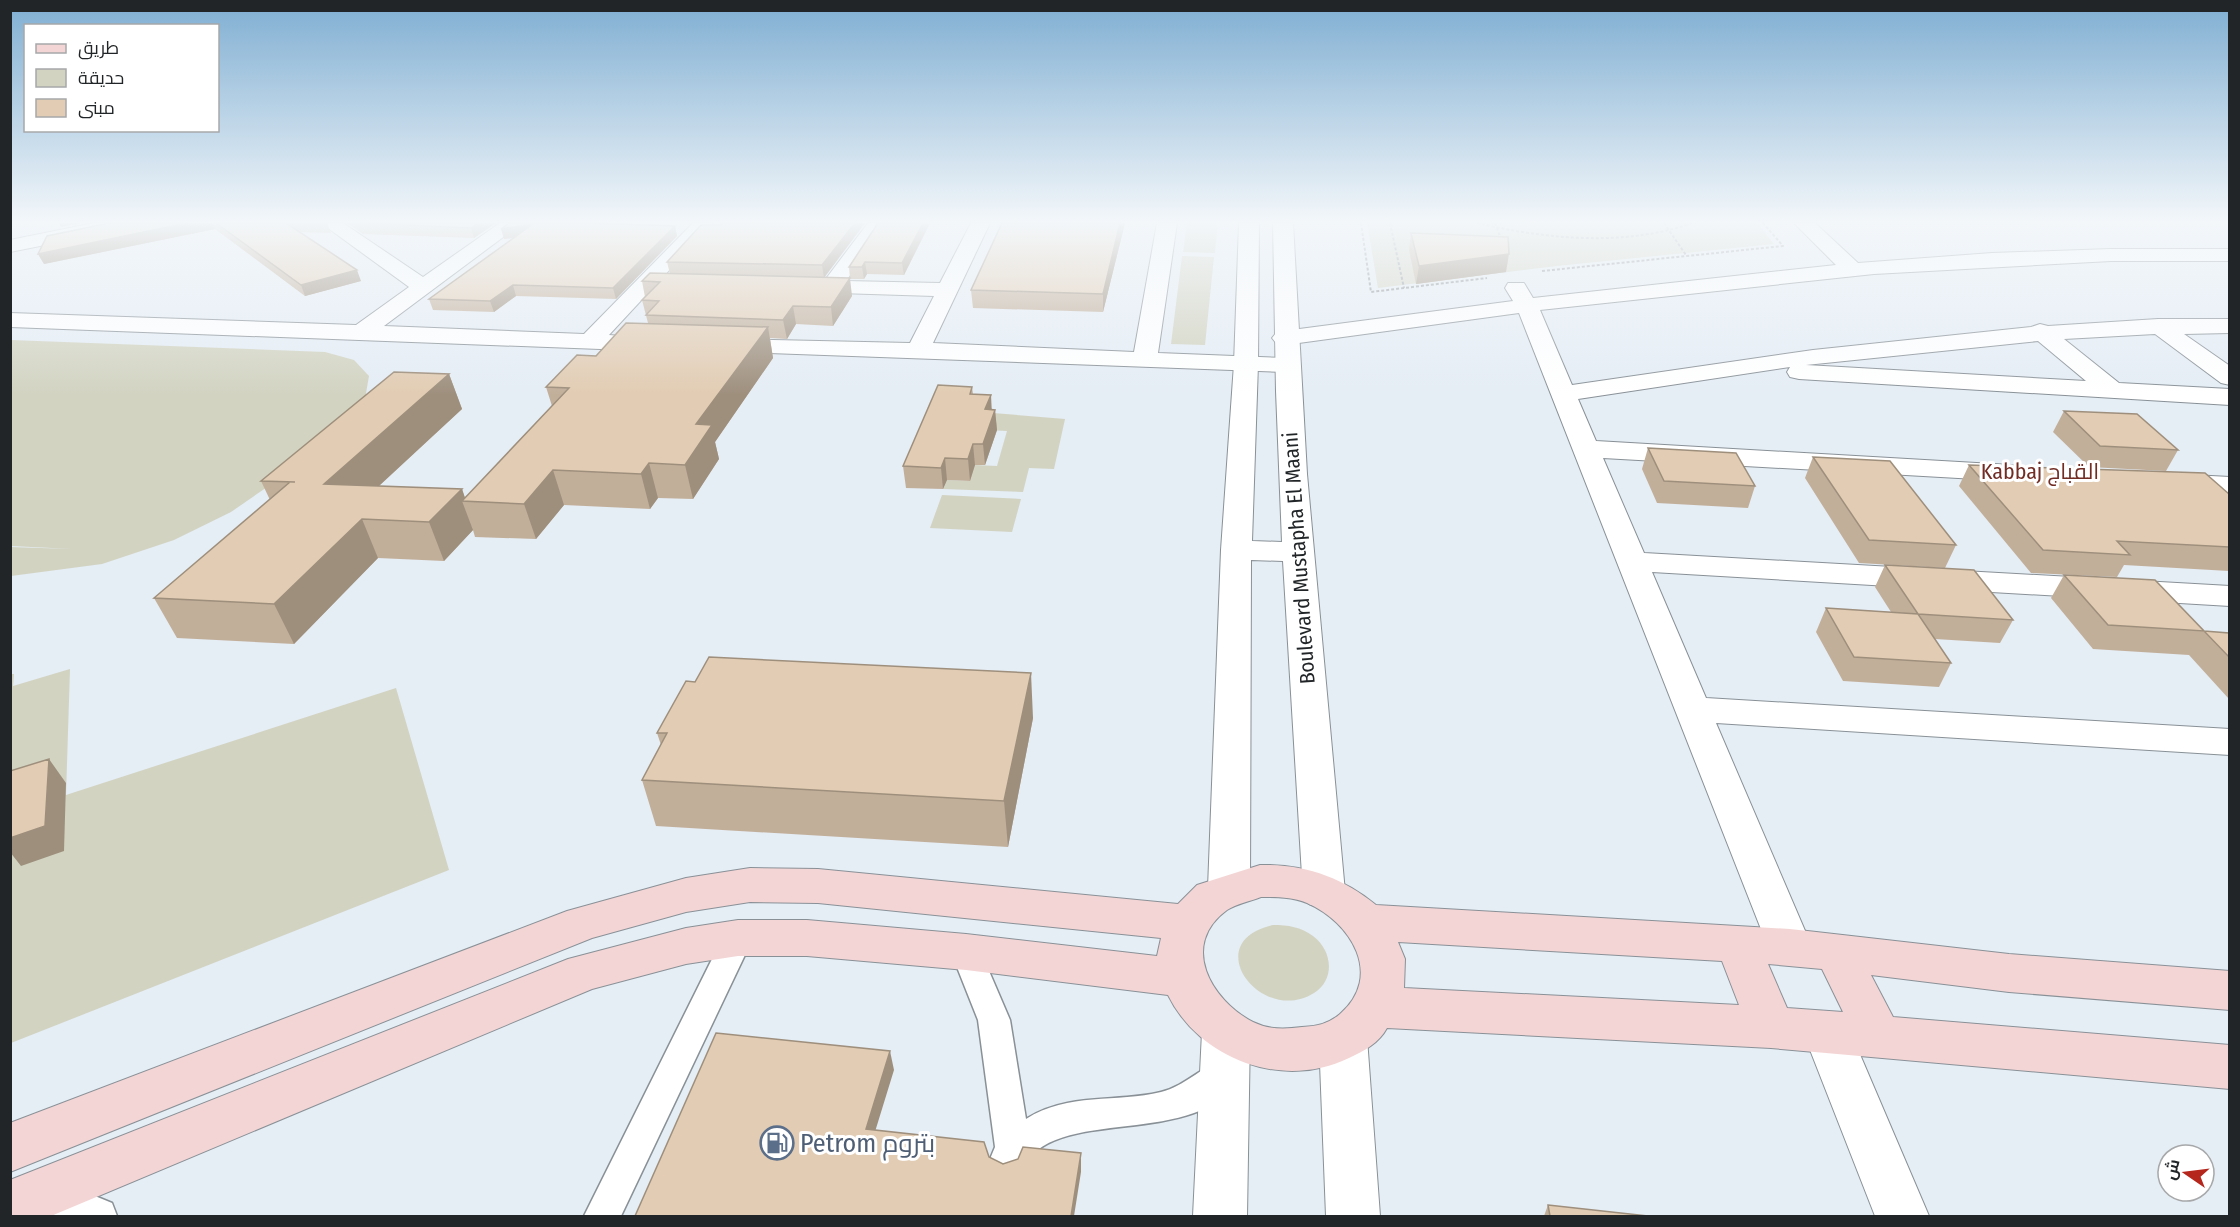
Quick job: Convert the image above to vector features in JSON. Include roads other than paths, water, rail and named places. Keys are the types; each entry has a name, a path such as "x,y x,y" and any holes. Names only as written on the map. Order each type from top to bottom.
{"main road":[{"path":"1260,881 1276,881 1300,884 1324,892 1342,902 1365,922 1379,946 1385,973 1360,1022 1326,1046 1286,1050 1265,1047 1226,1052 1182,978 1180,949 1188,923 1200,907 1229,888 1260,881"},
{"path":"10,1148 583,923 686,895 750,885 818,886 1188,923"},
{"path":"1365,922 1790,947 2009,973 2229,991"},
{"path":"28,1200 584,972 686,946 738,938 807,938 966,952 1182,978"},
{"path":"1737,944 1771,1027"},
{"path":"1836,951 1878,1036"},
{"path":"1360,1022 1771,1027 2229,1067"}],"street":[{"path":"413,280 423,287"},
{"path":"362,332 432,280"},
{"path":"831,287 836,280"},
{"path":"918,350 951,280"},
{"path":"1145,360 1158,280"},
{"path":"1229,888 1236,550 1246,364 1248,280"},
{"name":"Boulevard Mustapha El Maani","path":"1284,280 1285,341 1298,552 1324,892"},
{"path":"707,345 918,350 1246,364 1285,341 1518,285 1592,280"},
{"path":"589,343 648,282 671,282"},
{"path":"1518,285 1790,947"},
{"path":"785,286 946,290"},
{"path":"10,320 671,345"},
{"path":"1564,394 1722,368 1885,346 2040,331 2158,326 2229,326"},
{"path":"2158,326 2229,378"},
{"path":"2040,331 2113,391"},
{"path":"1722,368 2229,397"},
{"path":"1587,449 2039,475"},
{"path":"2146,481 2229,486"},
{"path":"1236,550 1298,552"},
{"path":"1633,562 2229,596"},
{"path":"1692,710 2229,742"},
{"path":"1353,1216 1360,1022"},
{"path":"1827,1032 1902,1216"},
{"path":"1220,1216 1226,1052"}],"lane":[{"path":"602,1216 738,938"},
{"path":"966,952 993,1020 1010,1155 1048,1124 1098,1113 1160,1108 1198,1094 1226,1052"},
{"path":"28,1200 99,1216"}],"place":[{"name":"Petrom بتروم","path":"777,1143"}],"district":[{"name":"Kabbaj القباج","path":"2040,471"}]}
